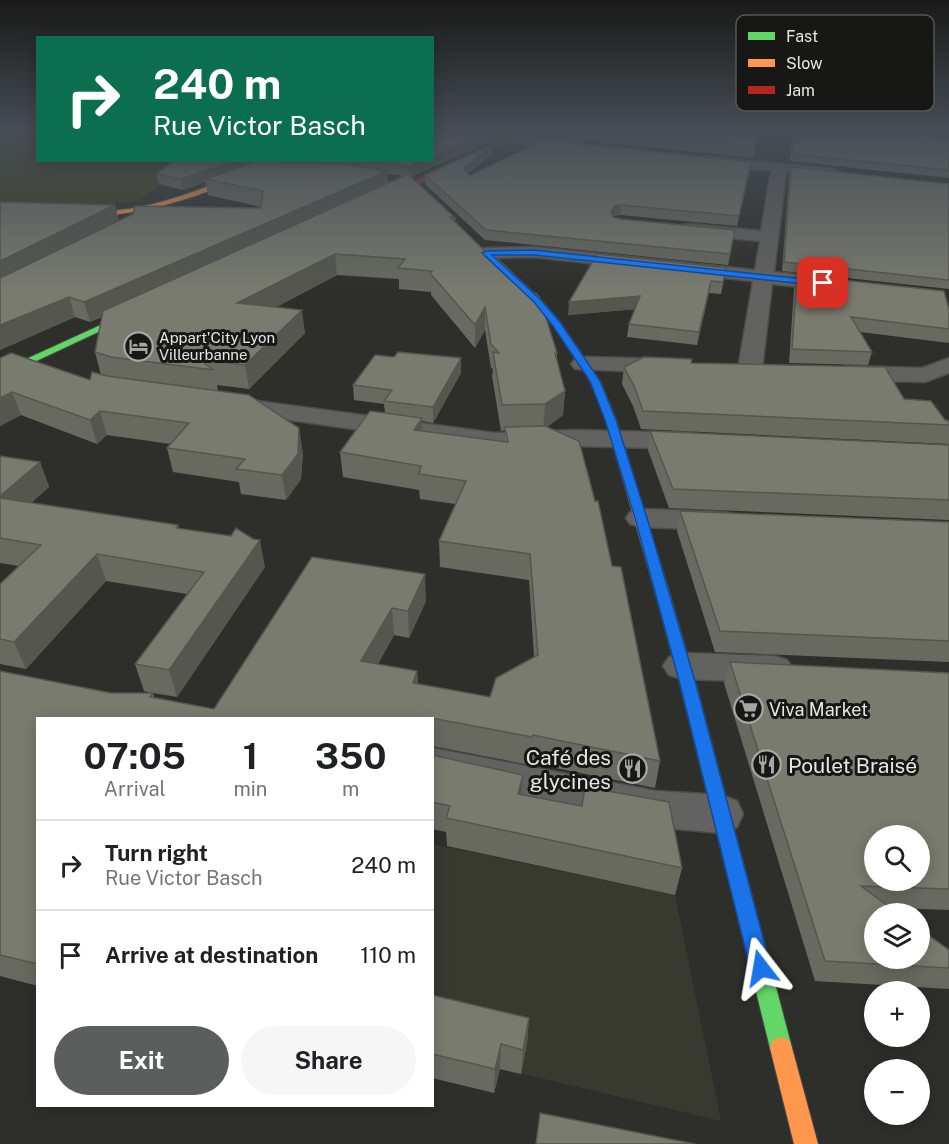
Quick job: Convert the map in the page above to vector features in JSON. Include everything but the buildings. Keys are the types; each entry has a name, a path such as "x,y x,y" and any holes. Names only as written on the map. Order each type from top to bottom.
{"main road":[{"path":"0,214 62,215 125,212 154,206 222,183"},
{"path":"402,183 417,188"},
{"path":"368,205 426,183"},
{"path":"482,249 537,301 557,324 595,381 616,438 682,666 806,1144"},
{"path":"0,375 156,303"}],"street":[{"path":"750,369 777,183"},
{"path":"120,231 130,226 130,219 125,212"},
{"path":"674,228 768,237"},
{"path":"482,249 534,252 859,287"},
{"path":"27,363 59,372"},
{"path":"583,364 693,367"},
{"path":"829,372 908,376 925,375 949,365"},
{"path":"908,376 926,399"},
{"path":"206,402 495,441 616,438 721,442"},
{"path":"641,518 750,522"},
{"path":"682,666 808,671"},
{"path":"434,765 656,809 721,813"}],"shaded area":[{"path":"434,844 675,895 721,1121 434,1052"}],"green space":[{"path":"0,183 162,183 139,201 92,206 0,203"}],"traffic: fast":[{"path":"0,375 141,310"},
{"path":"661,588 689,688 781,1048"}],"traffic: slow":[{"path":"0,214 76,216 121,212 170,201 223,183"},
{"path":"486,253 537,301 557,324 595,381 611,420 661,588"},
{"path":"781,1048 806,1144"}],"traffic: jam":[{"path":"376,202 416,183"}],"place":[{"name":"Appart'City Lyon Villeurbanne","path":"138,346"},
{"name":"Viva Market","path":"748,709"},
{"name":"Poulet Braisé","path":"767,765"},
{"name":"Café des glycines","path":"632,769"}],"route":[{"path":"761,968 689,688 611,420 595,381 557,324 537,301 486,253 534,252 823,283"}]}
